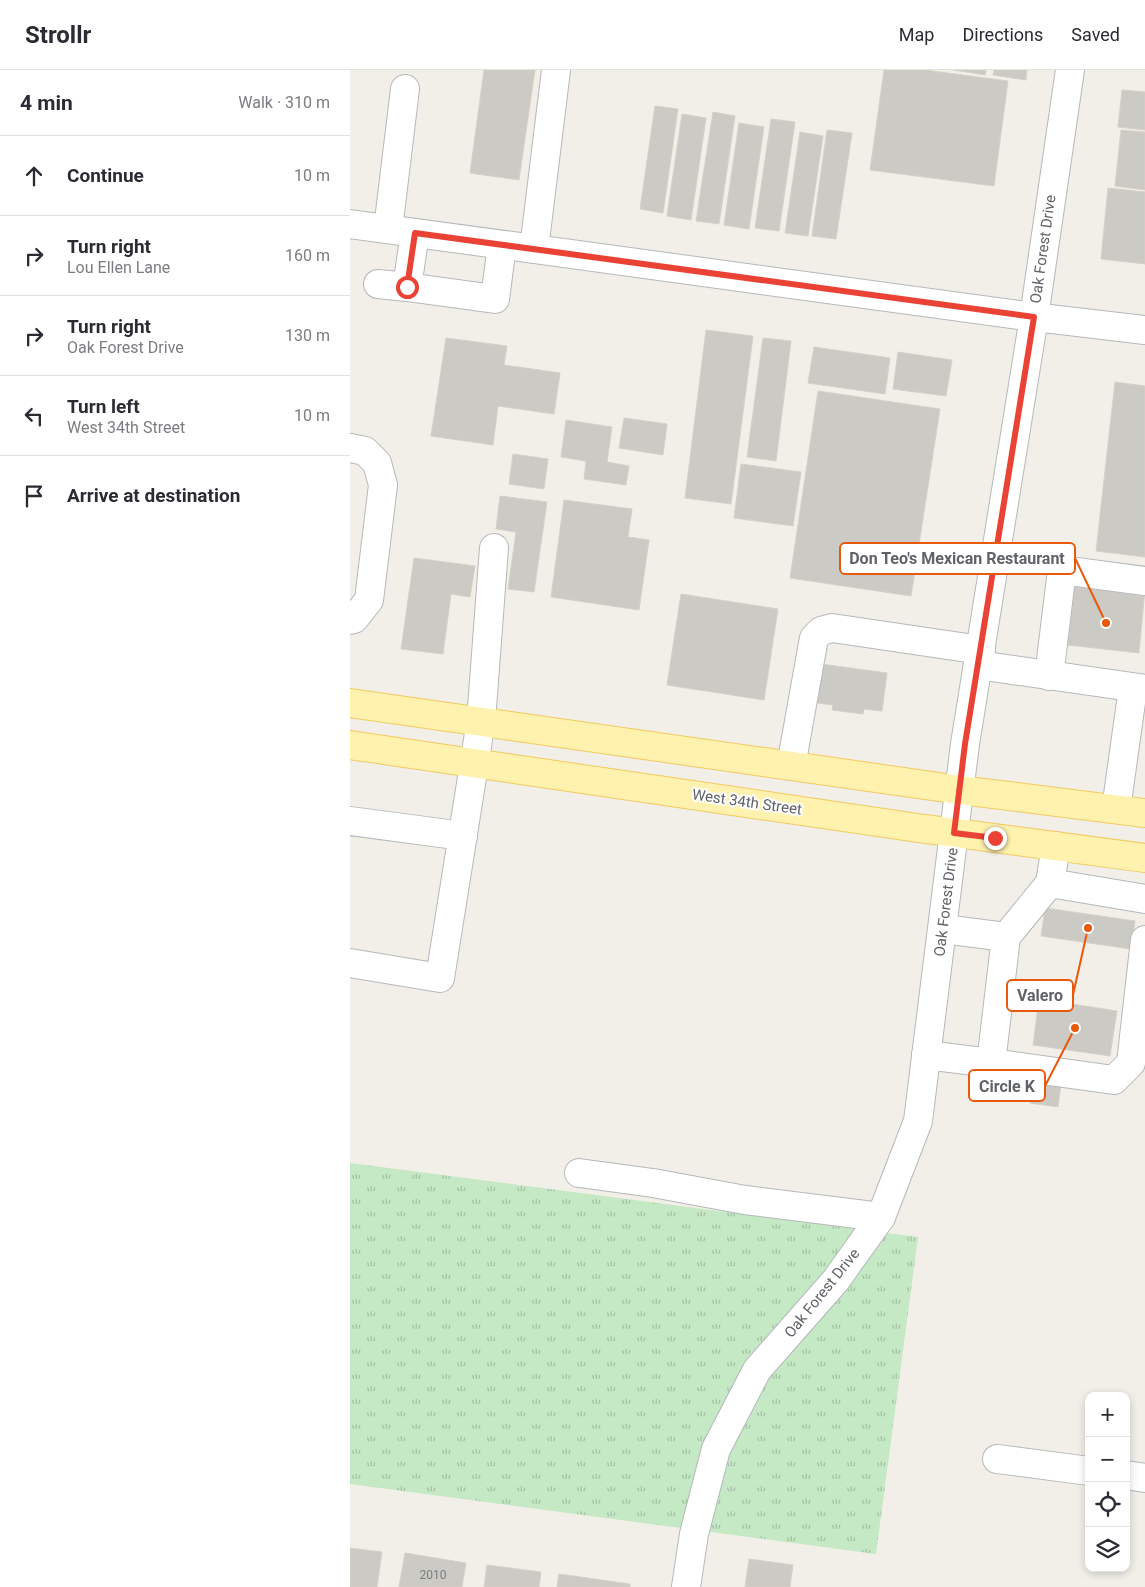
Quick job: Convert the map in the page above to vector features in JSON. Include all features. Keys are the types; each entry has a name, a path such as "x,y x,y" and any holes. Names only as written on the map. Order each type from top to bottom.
{"main road":[{"path":"350,703 960,790 1145,813"},
{"name":"West 34th Street","path":"350,745 954,833 1142,857"}],"street":[{"path":"534,249 556,70"},
{"name":"Oak Forest Drive","path":"686,1587 694,1534 716,1449 757,1370 836,1280 881,1217 918,1122 954,833 979,657 1034,317 1070,70"},
{"path":"388,229 405,88"},
{"path":"350,224 1034,317 1145,330"},
{"path":"407,287 415,233"},
{"path":"378,284 495,299 502,244"},
{"path":"350,448 365,450 377,463 383,485 369,600 354,619 350,620"},
{"path":"350,963 440,978 482,721 494,548"},
{"path":"1049,676 1062,570 1145,581"},
{"path":"791,766 814,638 821,631 832,628 979,657 1049,676 1139,689 1116,810"},
{"path":"350,821 463,836"},
{"path":"992,1063 1006,937 1050,882 1056,846"},
{"path":"1142,857 1136,880 1145,893"},
{"path":"1050,882 1145,899"},
{"path":"942,928 1006,937"},
{"path":"926,1055 1114,1080 1131,1063 1145,940"},
{"path":"579,1173 653,1183 745,1200 881,1217"},
{"path":"997,1459 1085,1470"},
{"path":"1130,1476 1145,1478"}],"green space":[{"path":"350,1163 918,1237 876,1554 350,1484"}],"building":[{"path":"484,70 535,70 519,180 470,173"},
{"path":"884,70 925,70 1008,81 994,186 870,170"},
{"path":"954,70 986,70 985,75"},
{"path":"994,70 1027,70 1026,80 993,75"},
{"path":"1122,90 1145,92 1145,130 1118,127"},
{"path":"655,106 678,109 663,213 640,209"},
{"path":"713,112 735,116 719,224 696,221"},
{"path":"682,114 706,118 691,220 667,216"},
{"path":"771,119 795,122 779,231 755,228"},
{"path":"739,123 764,127 749,229 724,225"},
{"path":"827,130 852,133 836,239 812,236"},
{"path":"1121,130 1145,132 1145,190 1115,186"},
{"path":"800,132 823,136 808,236 785,233"},
{"path":"1108,188 1145,192 1145,264 1101,259"},
{"path":"706,330 753,336 731,504 685,498"},
{"path":"446,338 507,346 504,365 560,373 554,414 498,406 493,445 431,436"},
{"path":"763,338 791,341 776,461 747,457"},
{"path":"814,347 890,358 885,394 808,383"},
{"path":"898,352 952,360 946,396 893,389"},
{"path":"1115,382 1145,386 1145,557 1096,551"},
{"path":"818,391 940,409 911,596 790,578"},
{"path":"624,418 667,424 663,455 619,448"},
{"path":"566,420 612,427 607,462 629,466 626,485 584,479 586,461 561,457"},
{"path":"513,454 548,459 544,489 509,484"},
{"path":"741,464 801,472 793,526 734,518"},
{"path":"500,496 547,502 534,592 508,589 516,532 496,529"},
{"path":"564,500 632,509 628,537 649,540 639,610 551,597"},
{"path":"414,558 475,566 470,597 451,594 443,654 401,649"},
{"path":"1075,581 1145,589 1139,653 1068,645"},
{"path":"681,594 778,609 764,700 667,685"},
{"path":"821,664 887,673 882,711 864,709 863,714 832,710 833,705 817,703"},
{"path":"1045,908 1135,921 1131,949 1041,936"},
{"path":"1039,999 1117,1011 1110,1056 1033,1045"},
{"path":"1034,1073 1062,1077 1058,1107 1030,1103"},
{"path":"350,1548 382,1552 377,1587 350,1587"},
{"path":"405,1553 466,1563 462,1587 399,1587"},
{"path":"749,1559 793,1565 790,1587 745,1587"},
{"path":"487,1565 541,1572 539,1587 484,1587"},
{"path":"559,1574 630,1584 630,1587 557,1587"}],"place":[{"name":"Don Teo's Mexican Restaurant","path":"1106,623"},
{"name":"Valero","path":"1088,928"},
{"name":"Circle K","path":"1075,1028"}],"route":[{"path":"407,287 415,233 1034,317 965,744 954,833 995,838"}]}
